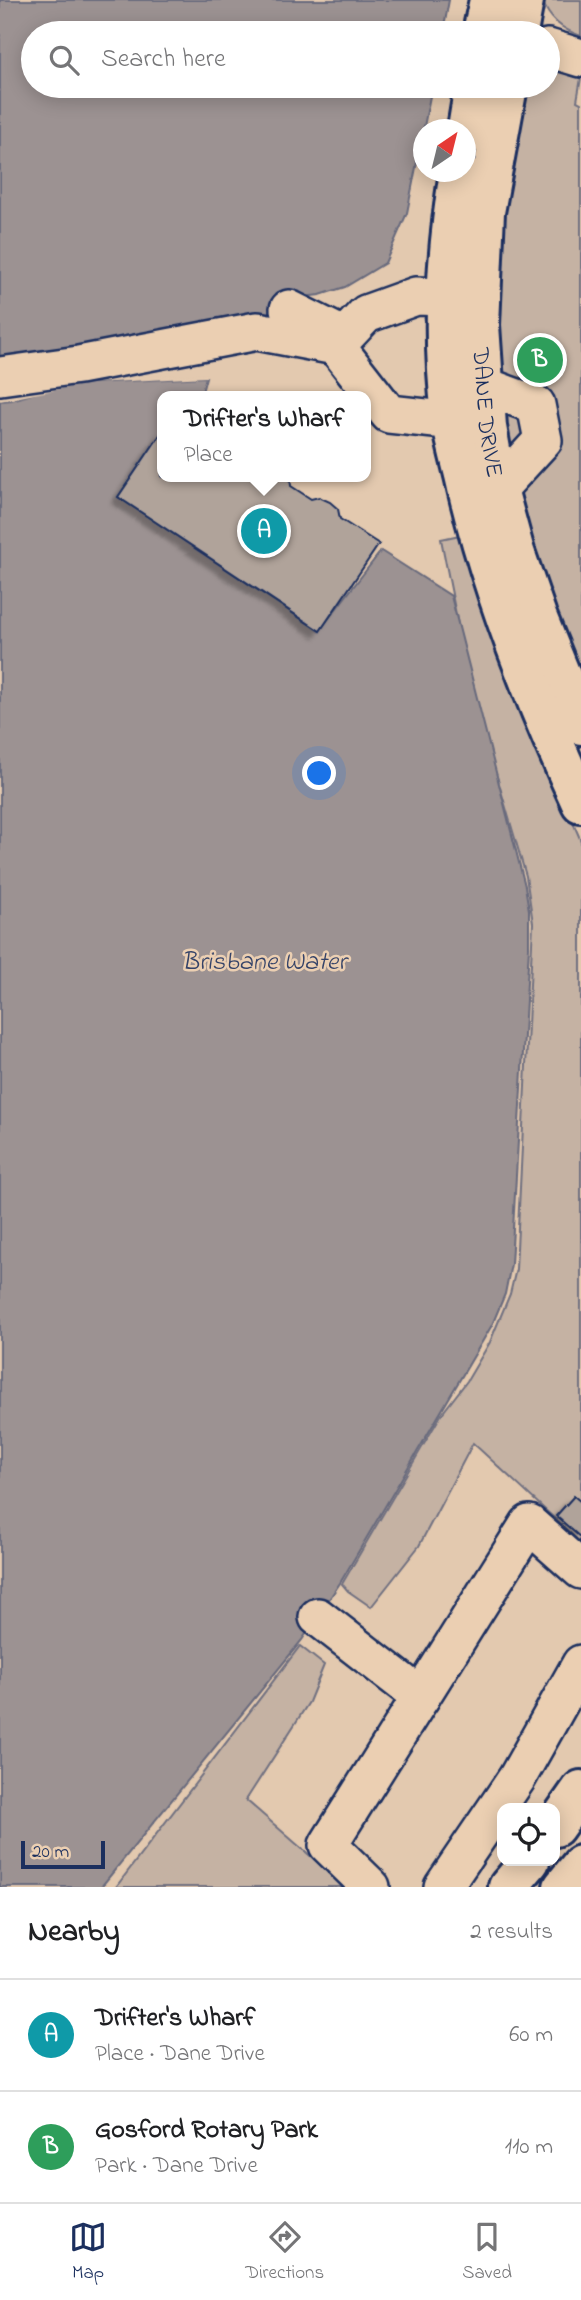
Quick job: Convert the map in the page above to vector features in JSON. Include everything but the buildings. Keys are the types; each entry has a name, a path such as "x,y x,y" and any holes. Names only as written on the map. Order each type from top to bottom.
{"highway":[{"path":"485,21 489,0"},
{"path":"520,21 524,0"},
{"path":"469,119 472,98"},
{"name":"DANE DRIVE","path":"506,98 485,212 480,325 473,401 482,549 502,611 581,803"},
{"name":"DANE DRIVE","path":"457,182 445,297 515,552 581,725"},
{"path":"560,1820 581,1790"},
{"path":"563,1887 581,1865"},
{"path":"508,1887 526,1866"}],"street":[{"path":"560,52 581,58"},
{"path":"340,341 366,314 415,296 445,297"},
{"path":"289,309 340,341 389,414 435,419 473,401 536,405 543,440 498,488"},
{"path":"0,376 69,367 257,331 340,341"},
{"path":"371,1887 328,1845 529,1524 581,1570"},
{"path":"318,1617 421,1697"},
{"path":"443,1887 517,1778 581,1664"}],"shaded area":[{"path":"542,0 581,0 581,36 567,30 548,13"},
{"path":"560,71 581,78 577,101 581,103 581,687 537,570 503,441 493,279 515,109 524,98 560,98"},
{"path":"460,535 490,629 581,841 581,1543 473,1443 419,1546 371,1607 342,1584 441,1415 467,1381 490,1342 510,1294 516,1269 533,923 526,876 470,685 441,539"},
{"path":"300,1646 324,1665 309,1702 246,1800 346,1887 116,1887"}],"water":[{"path":"0,0 449,0 445,21 21,21 21,98 430,98 426,119 413,119 413,182 407,213 385,263 345,287 320,295 293,298 273,314 231,324 0,362"},
{"name":"Brisbane Water","path":"89,377 92,383 206,377 202,391 157,391 157,439 118,497 319,631 381,551 451,596 529,910 511,1264 505,1294 492,1325 340,1583 302,1640 101,1887 0,1887 0,401 12,400"}],"pier":[{"path":"89,374 94,379 207,374 206,377 92,383 89,377 72,381 70,387 0,401 0,397 67,384 71,378"}],"place":[{"name":"Gosford Rotary Park","path":"540,360"},
{"name":"Drifter's Wharf","path":"264,531"}]}
